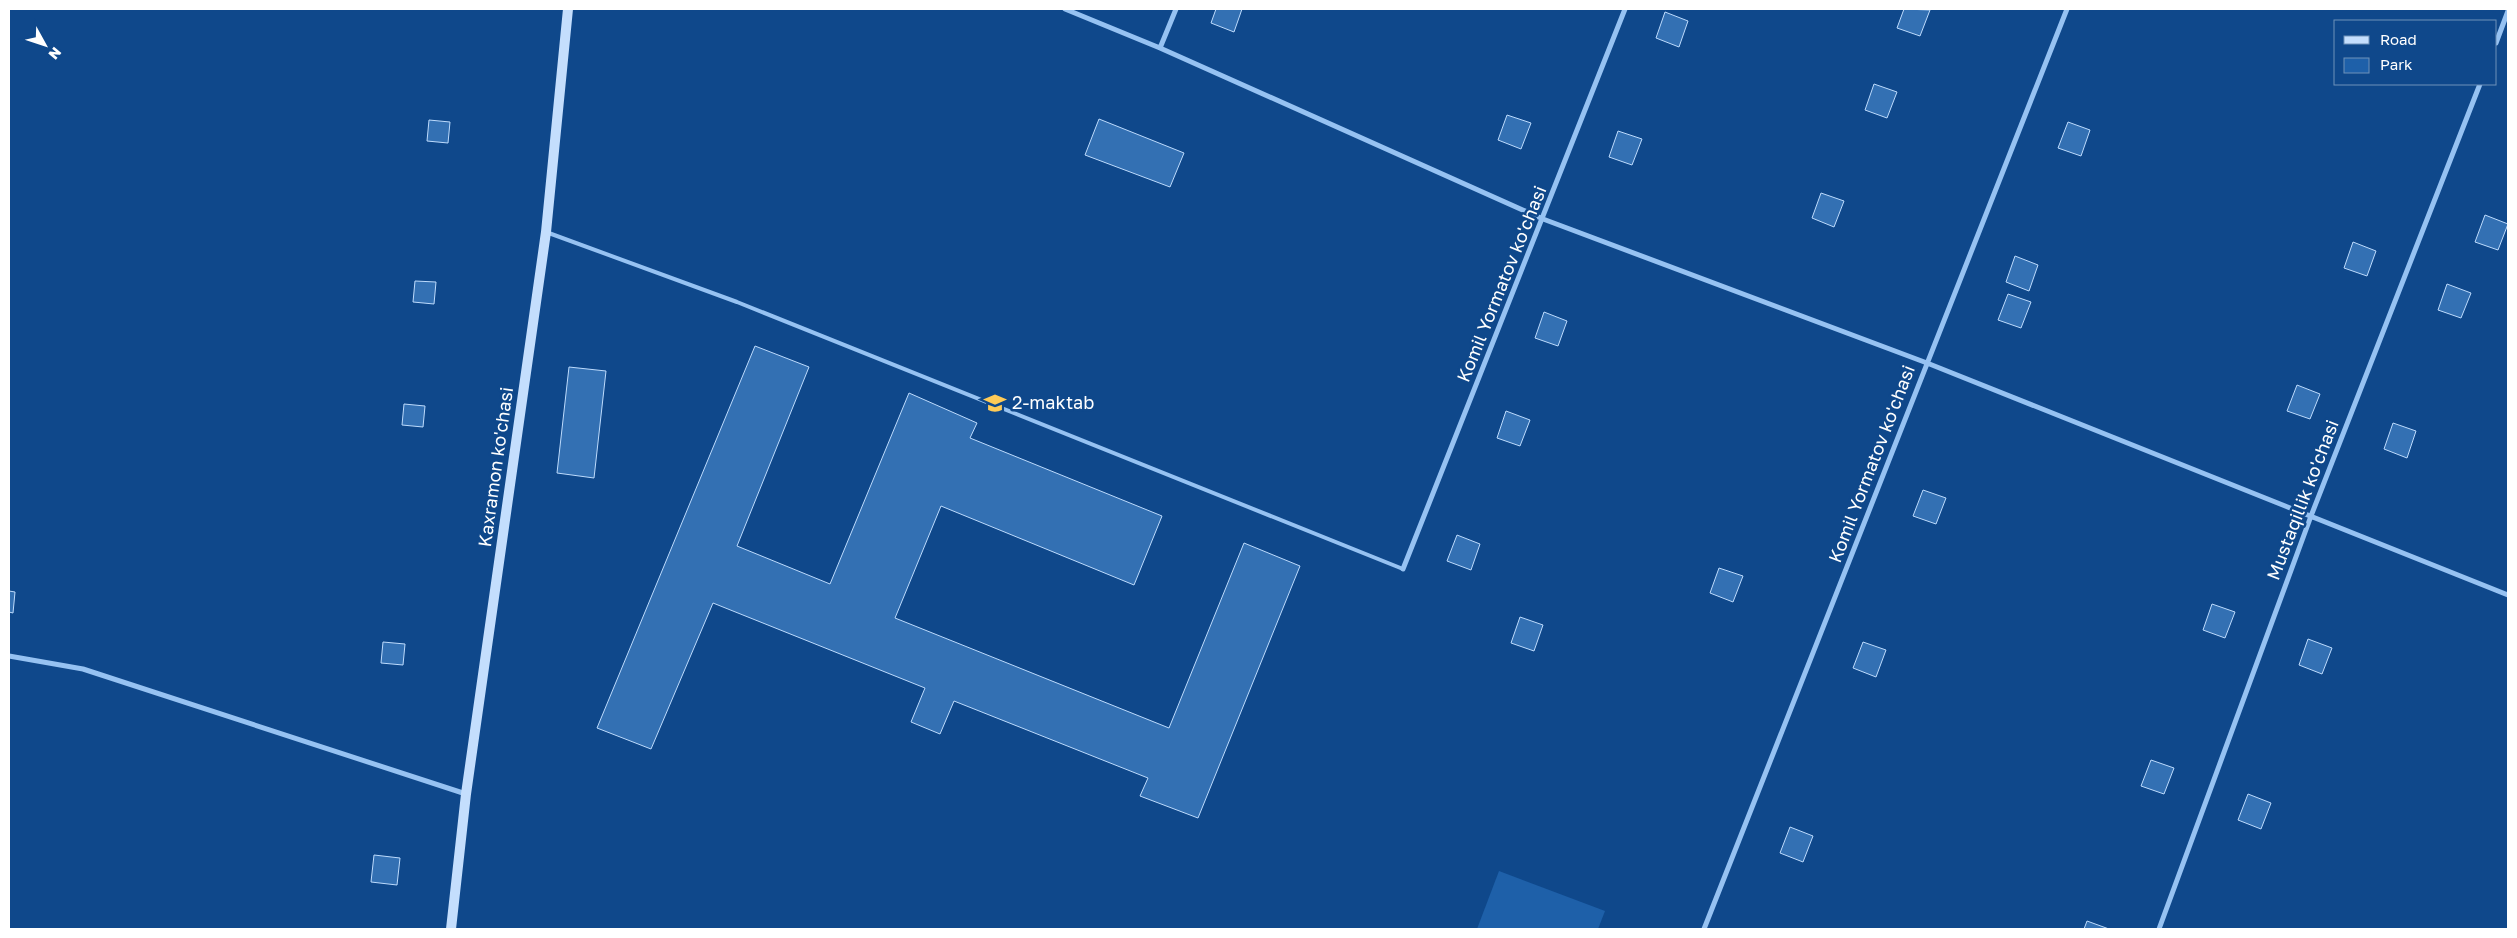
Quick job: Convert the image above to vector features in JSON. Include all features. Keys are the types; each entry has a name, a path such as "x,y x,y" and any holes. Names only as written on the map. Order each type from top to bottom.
{"street":[{"name":"Kaxramon ko'chasi","path":"451,929 466,794 546,232 568,9"},
{"path":"1065,9 1160,48 1543,219 1926,363 2508,595"},
{"path":"1160,48 1176,9"},
{"name":"Komil Yormatov ko'chasi","path":"1403,569 1625,9"},
{"name":"Komil Yormatov ko'chasi","path":"1704,929 2067,9"},
{"path":"2497,40 2508,11"},
{"name":"Mustaqillik ko'chasi","path":"2159,929 2310,516 2480,85"},
{"path":"9,656 83,669 466,794"}],"lane":[{"path":"546,232 746,305 1403,569"}],"green space":[{"path":"1499,871 1605,911 1598,929 1477,929"}],"building":[{"path":"1216,9 1242,9 1234,32 1211,23"},
{"path":"1904,9 1930,10 1920,36 1897,28"},
{"path":"1665,12 1688,21 1679,47 1656,38"},
{"path":"1874,84 1897,92 1887,118 1865,110"},
{"path":"1507,115 1531,123 1521,149 1498,140"},
{"path":"1099,119 1184,153 1170,187 1085,155"},
{"path":"429,120 450,122 448,143 427,141"},
{"path":"2068,122 2090,130 2081,156 2058,148"},
{"path":"1618,131 1642,139 1632,165 1609,157"},
{"path":"1821,193 1844,201 1834,227 1812,218"},
{"path":"2485,215 2508,224 2498,250 2475,242"},
{"path":"2353,242 2376,251 2367,276 2344,268"},
{"path":"2015,256 2038,265 2029,291 2006,282"},
{"path":"415,281 436,282 434,304 413,302"},
{"path":"2447,284 2471,293 2461,318 2438,310"},
{"path":"2008,294 2031,302 2021,328 1998,320"},
{"path":"1544,312 1567,321 1558,346 1535,338"},
{"path":"755,346 809,367 737,546 830,584 909,393 977,423 970,438 1162,516 1134,585 941,506 895,618 1169,728 1244,543 1300,566 1198,818 1140,796 1148,778 954,701 940,734 911,722 925,688 713,603 651,749 597,728"},
{"path":"569,367 606,371 594,478 557,473"},
{"path":"2297,385 2320,394 2310,419 2287,411"},
{"path":"404,404 425,406 423,427 402,425"},
{"path":"1506,411 1530,420 1520,446 1497,438"},
{"path":"2393,423 2416,431 2407,458 2384,449"},
{"path":"1923,490 1946,498 1936,524 1913,516"},
{"path":"1457,535 1480,544 1471,570 1447,561"},
{"path":"1719,568 1743,576 1733,602 1710,593"},
{"path":"9,591 15,592 13,613 9,612"},
{"path":"2212,604 2235,612 2225,638 2203,630"},
{"path":"1520,617 1543,625 1534,651 1511,643"},
{"path":"2308,639 2332,648 2322,674 2299,665"},
{"path":"383,642 405,644 403,665 381,663"},
{"path":"1863,642 1886,650 1876,677 1853,668"},
{"path":"2151,760 2174,768 2164,794 2141,786"},
{"path":"2248,794 2271,803 2261,829 2238,820"},
{"path":"1790,827 1813,836 1803,862 1780,853"},
{"path":"374,855 400,858 397,885 371,882"},
{"path":"2087,921 2109,929 2084,929"}],"place":[{"name":"2-maktab","path":"995,403"}]}
